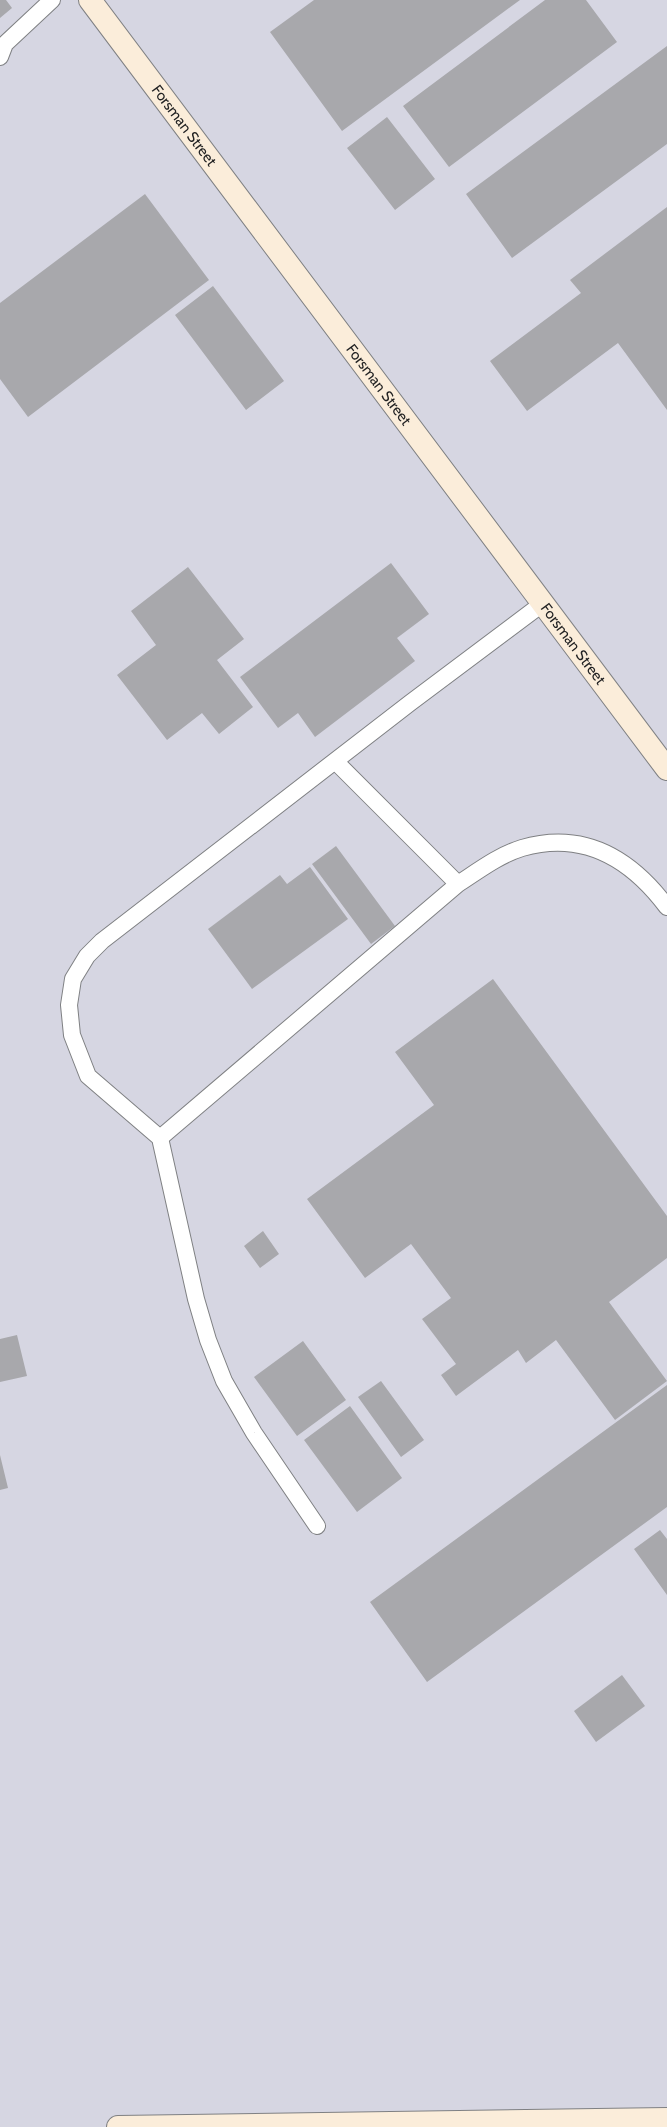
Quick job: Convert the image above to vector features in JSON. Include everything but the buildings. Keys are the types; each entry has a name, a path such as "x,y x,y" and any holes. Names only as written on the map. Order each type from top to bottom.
{"street":[{"name":"Forsman Street","path":"90,0 667,770"},
{"path":"118,2127 667,2119"}],"lane":[{"path":"0,57 5,44 52,0"},
{"path":"317,1526 254,1433 224,1381 208,1340 196,1298 160,1138 88,1076 72,1034 69,1005 73,979 87,956 102,941 542,604"},
{"path":"336,762 458,884"},
{"path":"160,1138 458,884 497,859 521,848 543,843 572,843 597,848 625,863 655,891 667,907"}],"shaded area":[{"path":"0,0 667,0 667,2127 0,2127"}]}
